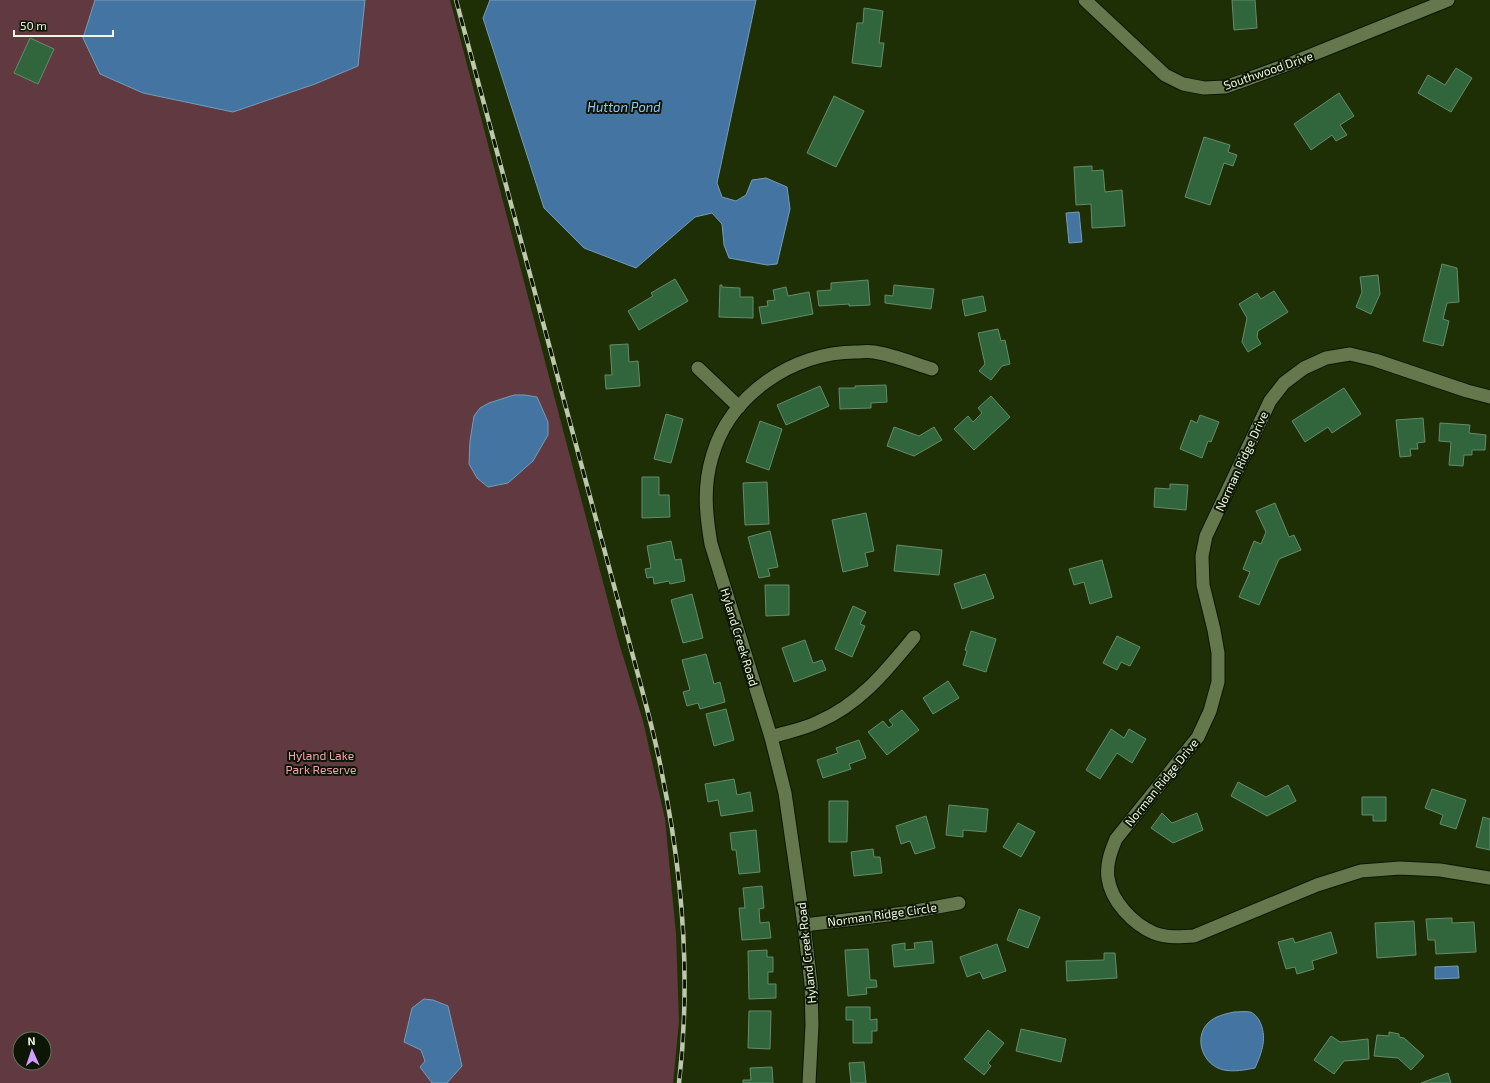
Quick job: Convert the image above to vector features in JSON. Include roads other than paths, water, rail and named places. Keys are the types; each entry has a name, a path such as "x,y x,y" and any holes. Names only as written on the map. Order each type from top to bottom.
{"street":[{"name":"Southwood Drive","path":"1085,0 1165,75 1183,84 1204,88 1225,87 1245,80 1294,62 1448,0"},
{"name":"Hyland Creek Road","path":"809,1083 812,1026 811,984 785,793 771,737 711,544 706,516 706,486 712,457 723,429 739,407 761,385 787,368 815,357 843,352 873,352 902,359 932,369"},
{"name":"Norman Ridge Drive","path":"1490,397 1467,391 1374,360 1350,354 1326,358 1304,368 1284,383 1270,401 1206,536 1202,556 1203,585 1218,653 1218,682 1210,711 1198,737 1116,839 1109,857 1108,878 1113,894 1122,909 1137,923 1154,933 1174,937 1194,936 1317,885 1361,871 1400,868 1440,870 1490,878"},
{"path":"698,368 739,407"},
{"path":"771,737 818,722 847,706 873,686 914,637"},
{"name":"Norman Ridge Circle","path":"804,924 905,913 959,903"}],"water":[{"path":"95,0 365,0 358,66 315,84 233,112 143,93 100,74 83,38"},
{"name":"Hutton Pond","path":"490,0 756,0 717,183 722,197 736,201 746,195 752,180 766,178 787,187 790,209 777,264 767,265 729,258 724,245 722,224 712,213 695,217 636,268 584,248 544,208 483,18"},
{"path":"1079,212 1082,242 1069,243 1066,213"},
{"path":"514,395 537,397 548,422 548,435 533,461 508,483 488,487 477,478 469,464 470,441 474,416 480,408 489,403"},
{"path":"1458,966 1459,978 1435,979 1435,967"},
{"path":"424,999 433,1000 448,1006 462,1066 447,1083 432,1083 420,1067 425,1061 421,1050 404,1042 412,1008"},
{"path":"1234,1012 1254,1014 1262,1026 1264,1038 1263,1044 1255,1068 1236,1071 1224,1070 1211,1063 1202,1051 1201,1036 1208,1023 1217,1017"}],"railway":[{"path":"456,0 651,722 660,761 675,851 683,928 684,1006 683,1044 679,1083"}],"park label":[{"name":"Hyland Lake Park Reserve","path":"321,762"}]}
